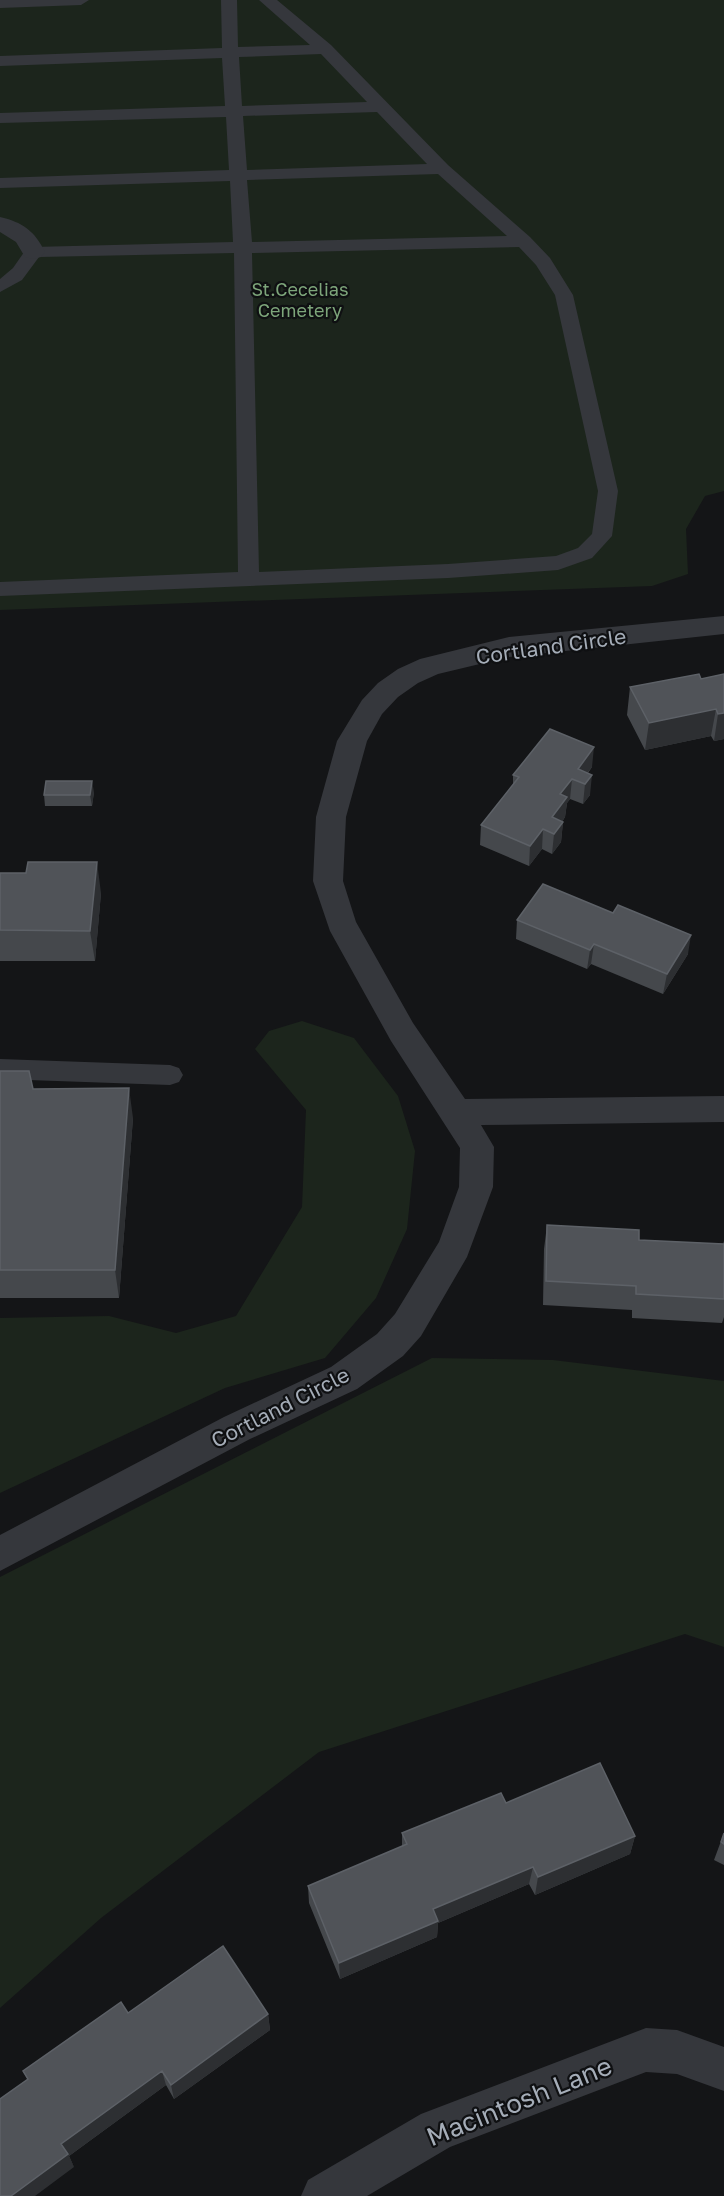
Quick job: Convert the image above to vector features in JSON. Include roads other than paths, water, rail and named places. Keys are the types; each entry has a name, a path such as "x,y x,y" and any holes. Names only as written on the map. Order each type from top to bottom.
{"street":[{"path":"0,224 17,230 28,239 33,252"},
{"name":"Cortland Circle","path":"0,1554 237,1428 344,1378 390,1345 408,1325 456,1246 476,1187 477,1148 456,1112 402,1032 341,923 328,881 331,817 351,741 372,707 388,690 408,676 430,666 509,647 724,625"},
{"path":"456,1112 724,1108"},
{"name":"Macintosh Lane","path":"324,2196 437,2130 646,2050 677,2052 724,2069"}],"lane":[{"path":"0,3 81,0"},
{"path":"229,0 230,52 243,249 249,579"},
{"path":"0,589 448,571 558,563 585,553 602,536 608,491 564,295 543,262 524,241 442,169 325,49 267,0"},
{"path":"0,61 325,49"},
{"path":"0,118 383,107"},
{"path":"0,183 442,169"},
{"path":"0,286 13,280 26,267 33,252 524,241"},
{"path":"0,1069 170,1075"}],"park label":[{"name":"St.Cecelias Cemetery","path":"300,299"}]}
